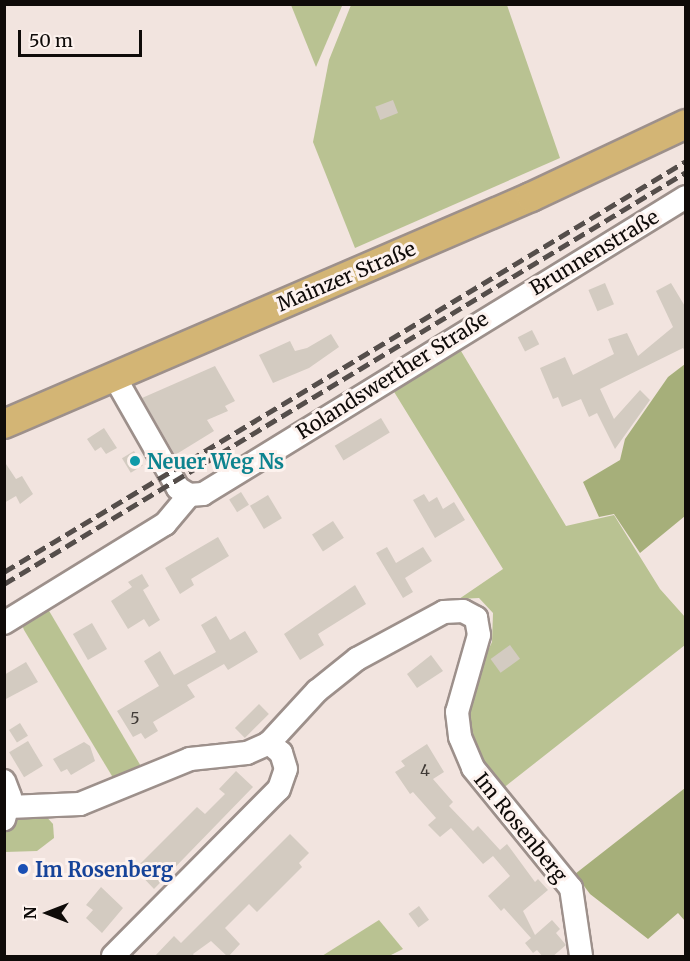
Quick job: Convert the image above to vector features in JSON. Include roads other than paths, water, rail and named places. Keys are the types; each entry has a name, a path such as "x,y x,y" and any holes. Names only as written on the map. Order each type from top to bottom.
{"main road":[{"name":"Mainzer Straße","path":"4,424 531,197 686,124"}],"street":[{"name":"Brunnenstraße","path":"502,307 686,196"},
{"name":"Rolandswerther Straße","path":"189,495 203,494 502,307"},
{"path":"4,623 156,529 185,504 189,495 178,488 114,376"},
{"name":"Im Rosenberg","path":"7,813 80,804 190,759 247,753 269,743 317,691 357,659 444,612 463,611 476,618 479,635 457,712 460,737 473,768 571,888 580,957"},
{"path":"113,957 279,789 286,769 281,753 269,743"},
{"path":"4,782 7,813"}],"railway":[{"path":"4,572 686,161"},
{"path":"4,584 686,172"}],"place":[{"name":"Neuer Weg Ns","path":"135,461"},
{"name":"Im Rosenberg","path":"23,869"}]}
